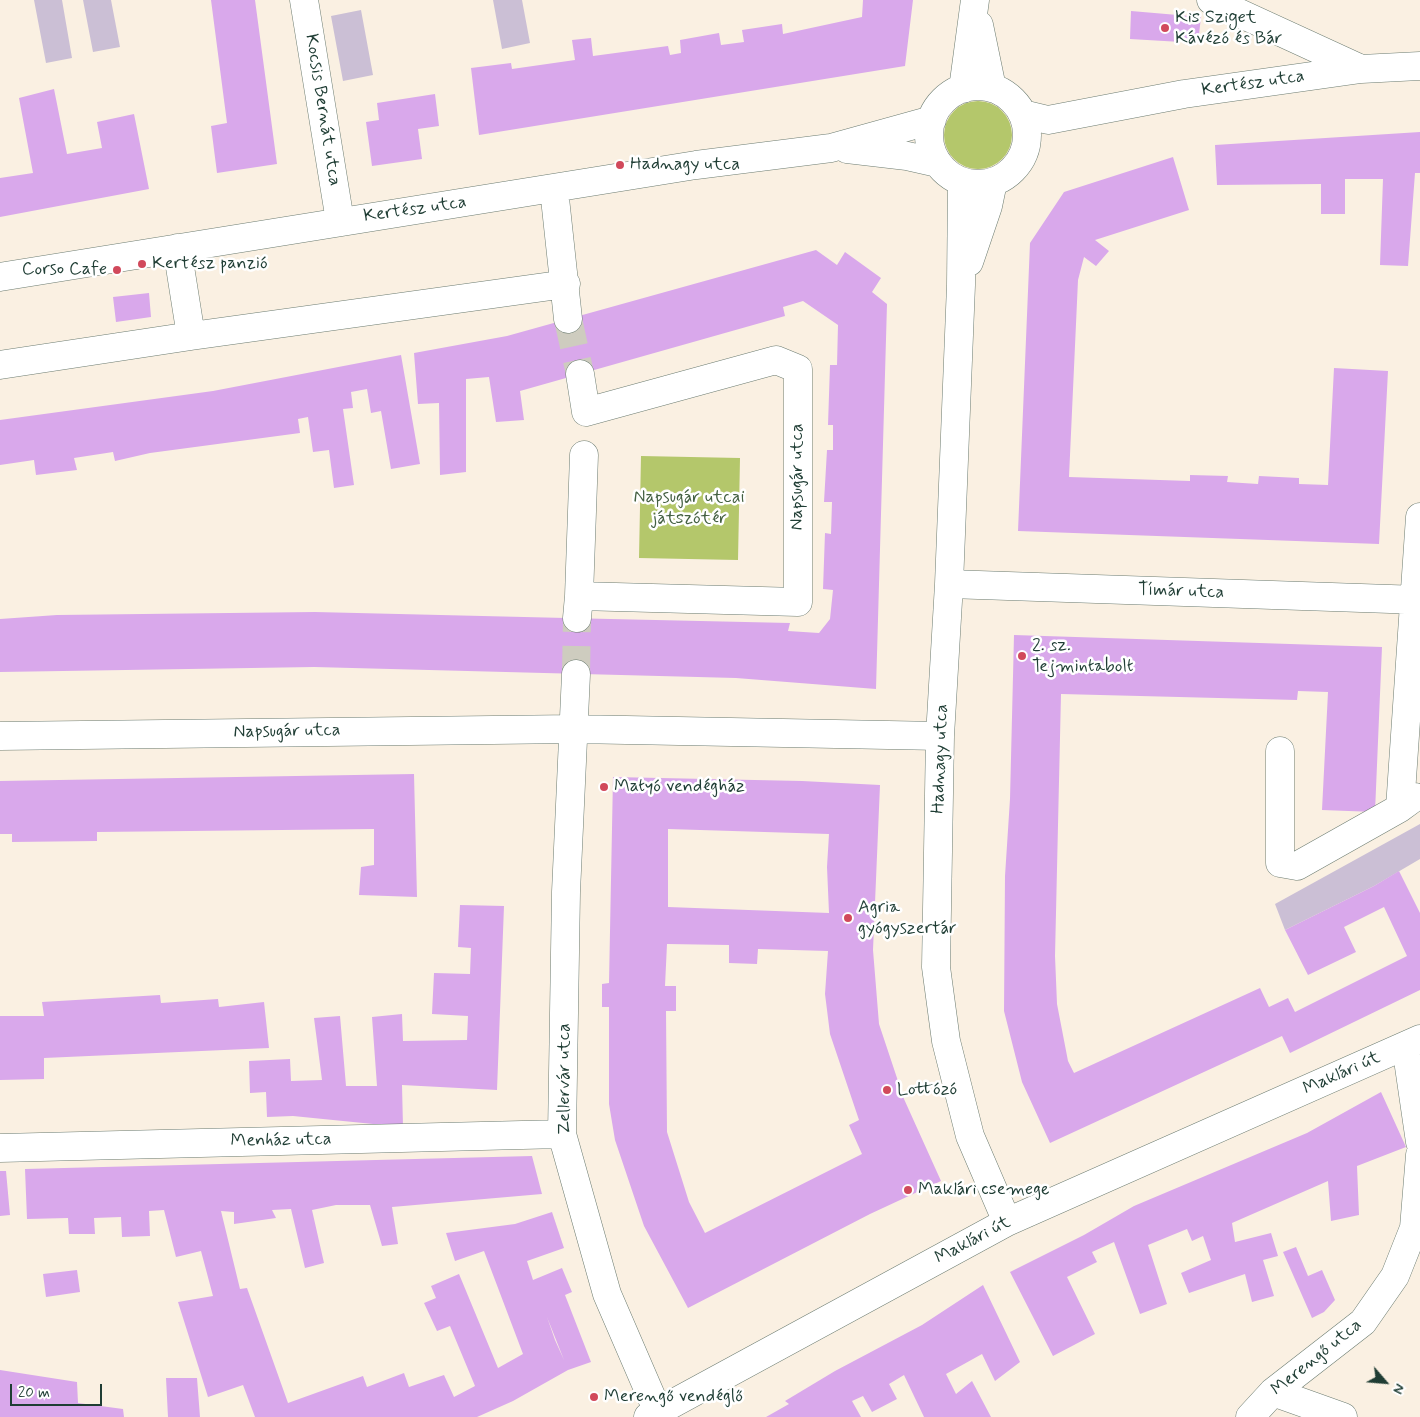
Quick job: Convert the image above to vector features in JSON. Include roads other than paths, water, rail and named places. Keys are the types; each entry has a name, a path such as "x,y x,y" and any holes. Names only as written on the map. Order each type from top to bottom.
{"street":[{"name":"Kocsis Bernát utca","path":"304,0 340,221"},
{"path":"1211,0 1361,69"},
{"path":"975,1 992,88"},
{"path":"963,89 975,1"},
{"name":"Kertész utca","path":"1022,114 1048,120 1184,94 1361,69 1420,66"},
{"path":"977,86 992,88 1006,95 1022,114 1027,134 1025,150 1018,164 1007,175 993,182 978,184 962,182 948,174 938,163 929,142 932,120 939,106 949,96 963,89 977,86"},
{"name":"Kertész utca","path":"1025,150 1088,113"},
{"name":"Kertész utca","path":"0,277 696,165 830,148 932,120"},
{"name":"Kertész utca","path":"830,148 907,156 938,163"},
{"name":"Hadnagy utca","path":"962,182 961,285 949,584 940,736 937,976 946,1041 970,1136 1007,1222"},
{"name":"Hadnagy utca","path":"961,285 988,206 993,182"},
{"path":"554,189 566,284 568,319"},
{"path":"177,248 191,336"},
{"path":"0,365 191,336 566,284"},
{"name":"Napsugár utca","path":"580,374 586,412 776,360 798,369 798,602 578,607 584,455"},
{"path":"1280,751 1280,863 1297,866 1410,801 1420,517"},
{"name":"Tímár utca","path":"949,584 1416,600"},
{"path":"574,729 576,674"},
{"name":"Napsugár utca","path":"0,736 574,729 940,736"},
{"name":"Zellervár utca","path":"574,729 566,892 562,1134 607,1294 653,1415"},
{"path":"1413,1043 1420,1142"},
{"name":"Maklári út","path":"653,1415 1007,1222 1413,1043"},
{"name":"Menház utca","path":"0,1148 562,1134"},
{"name":"Merengő utca","path":"1250,1417 1272,1392 1363,1322 1395,1276 1414,1228 1420,1155"},
{"path":"1272,1392 1343,1417"}],"tunnel":[{"path":"568,319 580,374"},
{"path":"576,674 577,618"}],"place":[{"name":"Kis Sziget Kávézó és Bár","path":"1165,28"},
{"name":"Hadnagy utca","path":"620,165"},
{"name":"Kertész panzió","path":"142,264"},
{"name":"Corso Cafe","path":"117,270"},
{"name":"2. sz. Tejmintabolt","path":"1022,656"},
{"name":"Matyó vendégház","path":"604,787"},
{"name":"Agria gyógyszertár","path":"848,918"},
{"name":"Lottózó","path":"887,1090"},
{"name":"Maklári csemege","path":"908,1190"},
{"name":"Merengő vendéglő","path":"594,1397"}],"park label":[{"name":"Napsugár utcai játszótér","path":"689,508"}]}
